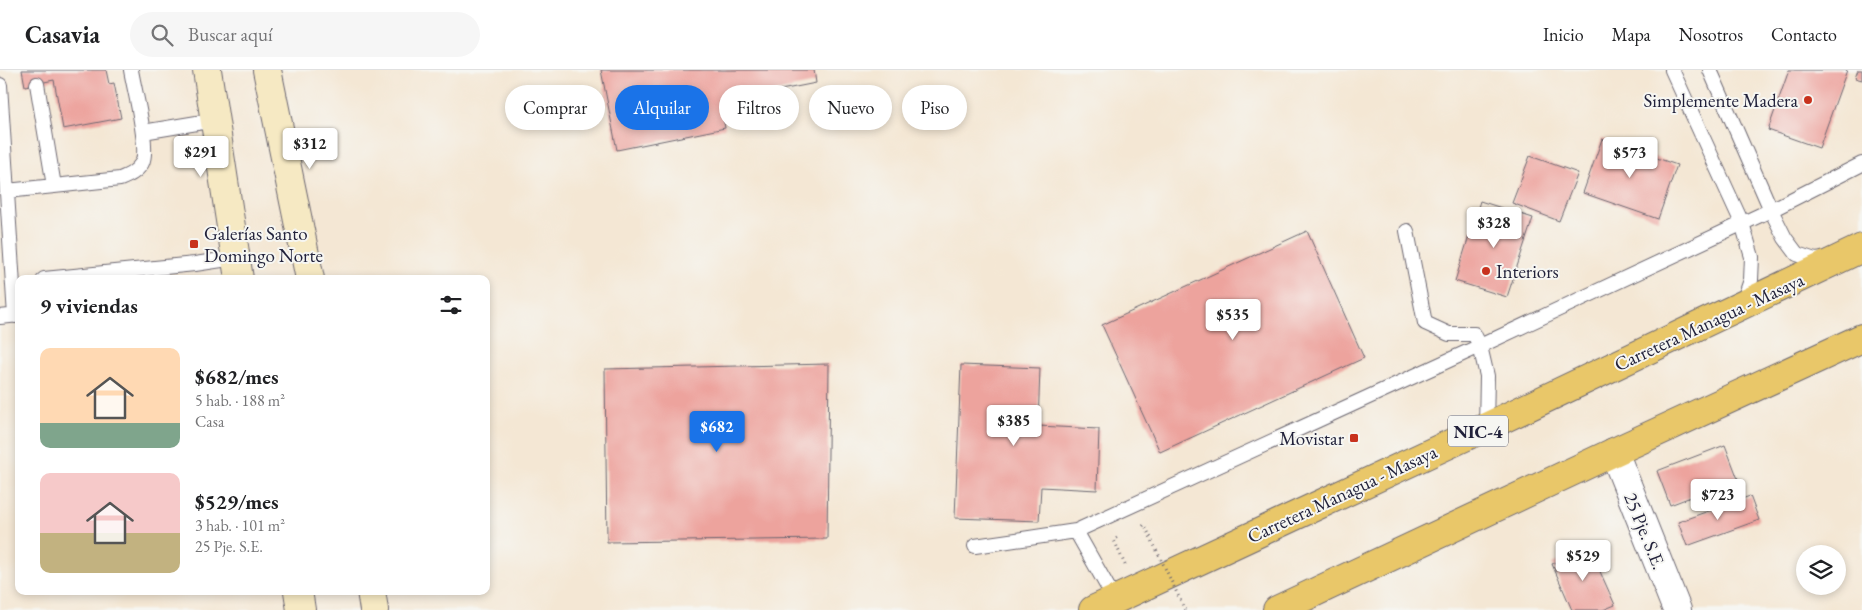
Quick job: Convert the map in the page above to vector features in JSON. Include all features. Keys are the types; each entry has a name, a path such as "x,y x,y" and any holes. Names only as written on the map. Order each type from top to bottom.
{"highway":[{"name":"Carretera Managua - Masaya","path":"1104,605 1853,253"},
{"path":"1277,610 1862,338"}],"main road":[{"path":"207,70 237,268"},
{"path":"267,70 309,275"},
{"path":"299,595 301,610"},
{"path":"372,595 374,610"}],"street":[{"name":"25 Pje. S.E.","path":"1614,452 1677,610"}],"lane":[{"path":"7,191 120,179 134,173 143,162 145,148 131,70"},
{"path":"1672,70 1742,223 1752,257 1751,280 1746,297 1735,310"},
{"path":"1710,70 1771,210 1785,238 1797,254 1815,260 1853,253"},
{"path":"37,84 54,186"},
{"path":"0,86 11,282 15,304"},
{"path":"143,132 215,120"},
{"path":"975,546 1076,531 1480,346 1771,210 1862,164"},
{"path":"1407,231 1425,323 1449,334 1474,334 1480,346 1487,376 1486,427"},
{"path":"84,275 195,264 237,268"},
{"path":"0,318 15,315"},
{"path":"1076,531 1104,605"}],"path":[{"path":"1144,525 1185,610"}],"building":[{"path":"22,70 106,70 109,84 114,83 121,118 63,129 54,80 25,86"},
{"path":"601,70 814,70 816,83 799,86 719,85 719,129 617,150"},
{"name":"Simplemente Madera","path":"1789,70 1847,70 1819,148 1768,130"},
{"path":"1858,70 1862,70 1862,80 1855,78"},
{"path":"1602,139 1677,165 1658,219 1583,193"},
{"path":"1530,156 1578,173 1559,221 1512,203"},
{"path":"1480,201 1533,218 1507,297 1455,281"},
{"path":"1307,231 1364,358 1160,452 1102,325"},
{"path":"829,364 827,539 607,542 605,369"},
{"path":"961,365 1040,368 1038,426 1099,429 1097,490 1041,487 1039,521 955,518"},
{"path":"1725,445 1738,479 1670,505 1657,471"},
{"path":"1750,496 1759,520 1687,546 1678,522"},
{"path":"1589,547 1615,605 1603,610 1572,610 1552,564"}],"place":[{"name":"Simplemente Madera","path":"1808,100"},
{"name":"Galerías Santo Domingo Norte","path":"194,244"},
{"name":"Interiors","path":"1486,271"},
{"name":"Movistar","path":"1354,438"}]}
